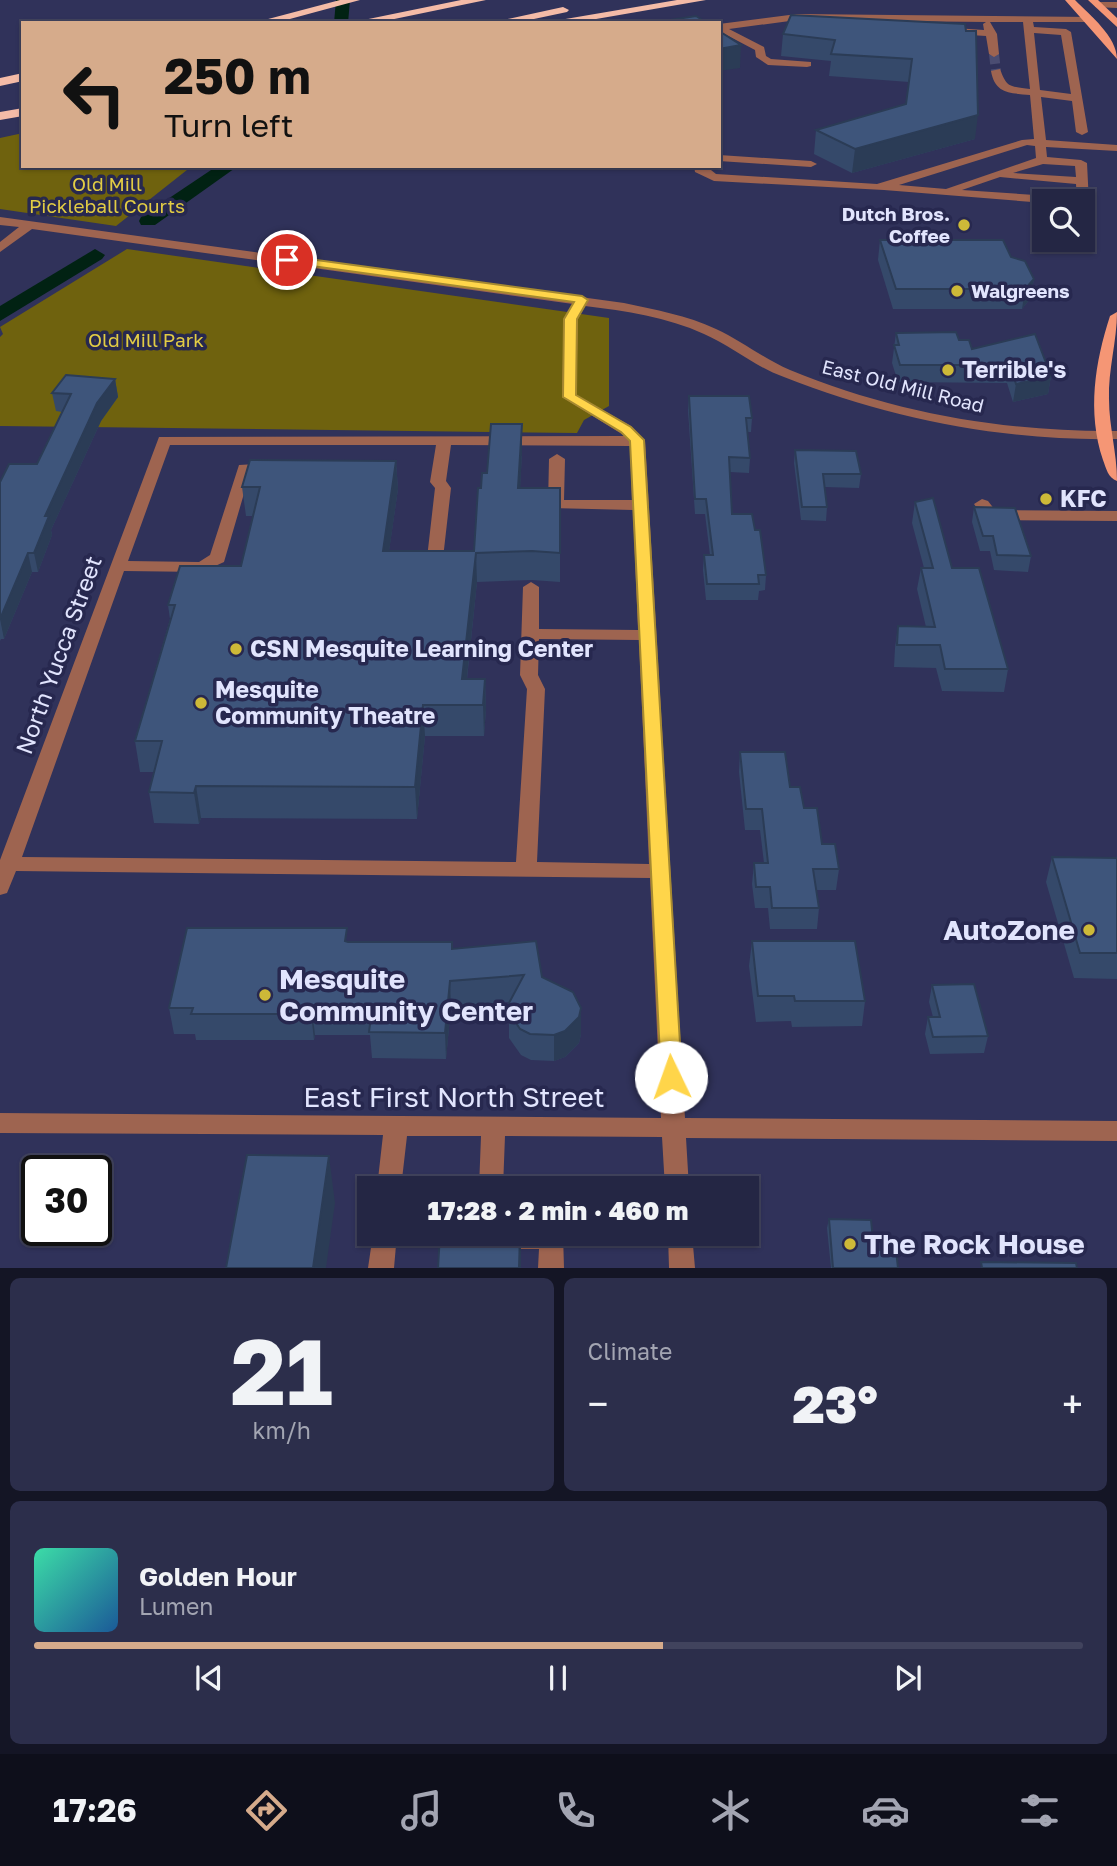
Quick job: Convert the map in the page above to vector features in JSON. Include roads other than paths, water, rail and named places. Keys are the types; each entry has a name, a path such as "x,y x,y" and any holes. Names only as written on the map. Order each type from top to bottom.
{"highway":[{"path":"267,21 354,0"},
{"path":"367,21 480,0"},
{"path":"507,21 617,0"},
{"path":"561,21 700,0"},
{"path":"0,85 21,78"},
{"path":"0,85 21,83"},
{"path":"0,116 21,112"}],"main road":[{"path":"1074,3 1096,3 1117,24"},
{"path":"1074,3 1113,45 1117,56"},
{"path":"1117,316 1100,378 1117,475"}],"street":[{"path":"1096,3 1117,5"},
{"path":"777,18 800,22 992,34"},
{"path":"721,27 777,18 986,18 1066,32 1083,132"},
{"path":"986,18 992,34 994,54"},
{"path":"1029,25 1089,19"},
{"path":"1029,25 1042,160"},
{"path":"721,28 760,49 761,57 768,62 807,64"},
{"path":"996,71 998,82 1006,89 1036,95 1077,98"},
{"path":"878,187 1026,142 1117,148"},
{"path":"721,158 811,164"},
{"path":"944,192 1042,160 1081,163 1083,189"},
{"path":"700,168 714,177 1032,199"},
{"path":"995,176 1083,181"},
{"name":"East Old Mill Road","path":"0,221 582,300 692,324 719,335 782,372 891,407 1011,431 1110,435"},
{"path":"0,248 30,225"},
{"path":"582,300 570,319 569,397 631,435"},
{"path":"340,458 345,440 631,435"},
{"path":"631,435 640,505 676,1176"},
{"name":"North Yucca Street","path":"0,887 164,440 345,440"},
{"path":"434,567 443,488 438,482 444,440"},
{"path":"557,459 556,505 640,505"},
{"path":"118,566 202,567 218,558 244,468 284,468"},
{"path":"982,504 990,515 1117,516"},
{"path":"526,870 536,689 529,675 531,587"},
{"path":"530,635 647,635"},
{"path":"8,864 660,871"},
{"name":"East First North Street","path":"0,1123 1117,1131"},
{"path":"390,1176 396,1127"},
{"path":"492,1176 494,1128"},
{"path":"381,1268 384,1246"},
{"path":"551,1268 552,1246"},
{"path":"681,1246 682,1268"}],"waterway":[{"path":"341,21 343,0"},
{"path":"148,221 226,168"},
{"path":"0,315 95,255"}],"tunnel":[{"path":"994,54 996,71"}],"place":[{"name":"Dutch Bros. Coffee","path":"964,225"},
{"name":"Walgreens","path":"957,291"},
{"name":"Terrible's","path":"948,370"},
{"name":"KFC","path":"1046,499"},
{"name":"CSN Mesquite Learning Center","path":"236,649"},
{"name":"Mesquite Community Theatre","path":"201,703"},
{"name":"AutoZone","path":"1089,930"},
{"name":"Mesquite Community Center","path":"265,995"},
{"name":"The Rock House","path":"850,1244"}],"park label":[{"name":"Old Mill Pickleball Courts","path":"107,195"},
{"name":"Old Mill Park","path":"146,340"}]}
